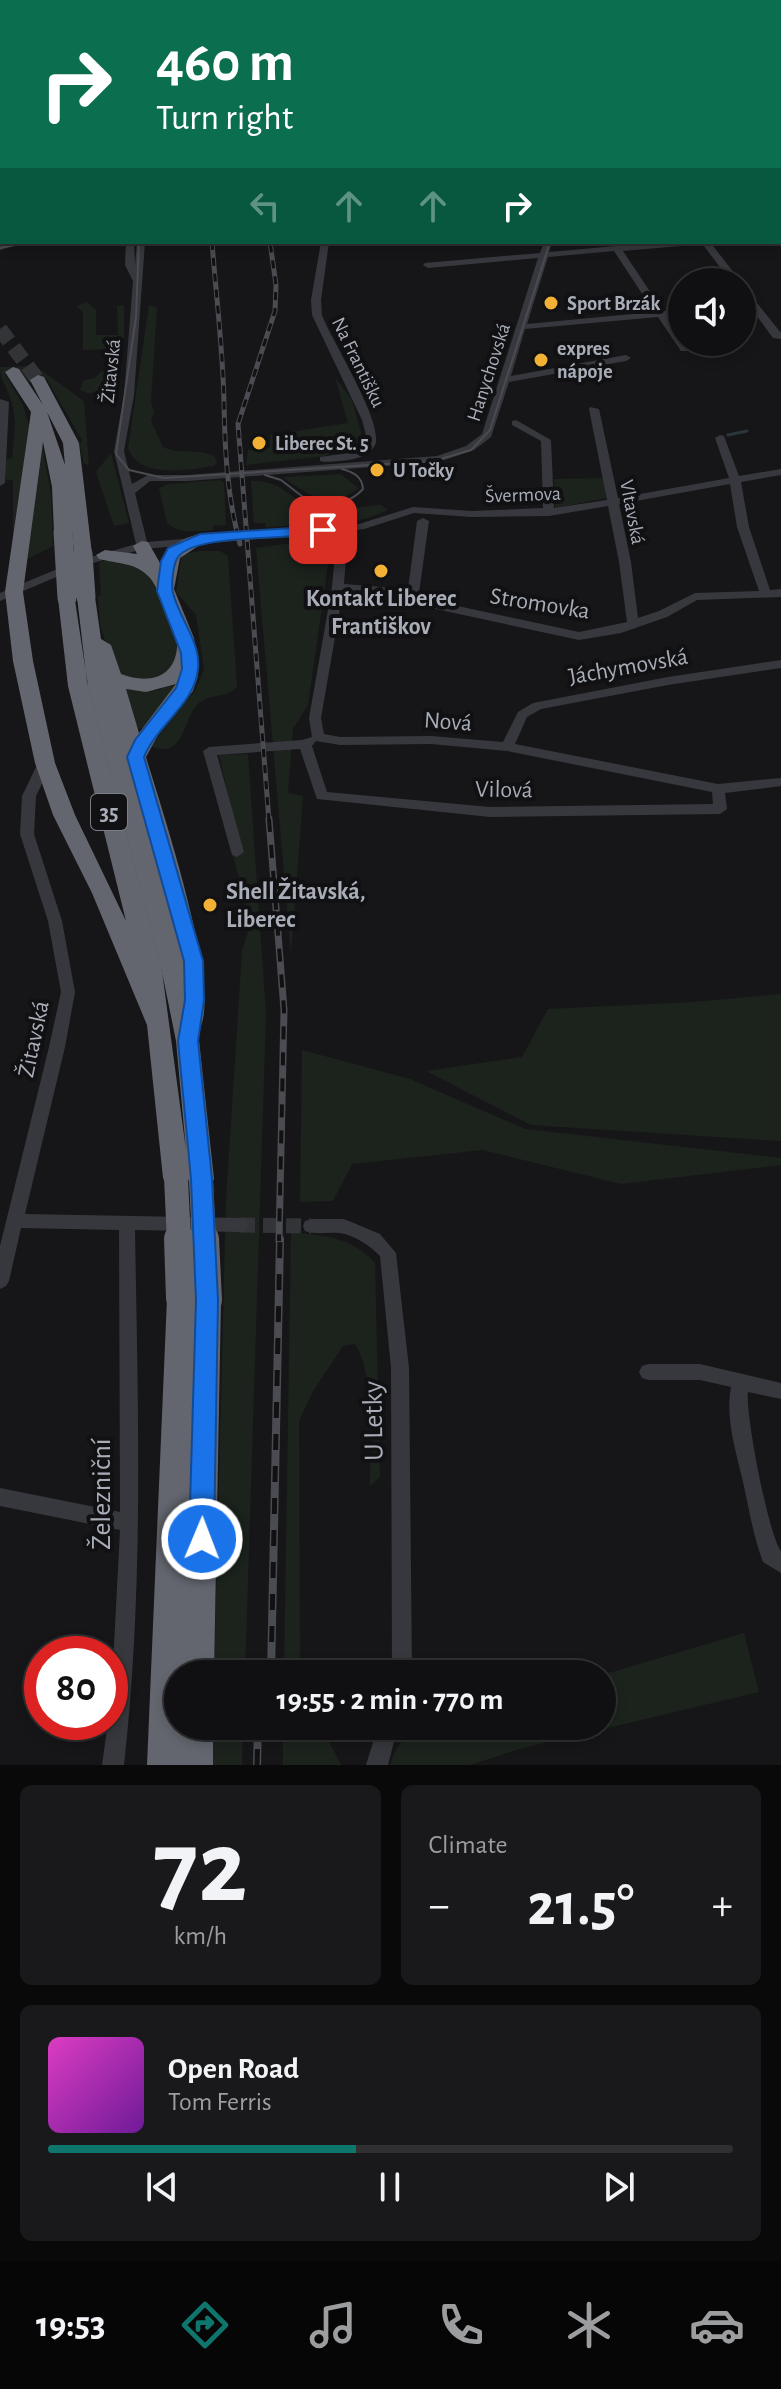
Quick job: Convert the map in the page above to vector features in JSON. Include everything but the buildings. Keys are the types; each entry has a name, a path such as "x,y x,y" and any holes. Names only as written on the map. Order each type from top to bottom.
{"highway":[{"name":"35","path":"13,372 47,424 59,464 72,532 80,602 97,682 159,908 188,1041 198,1660"},
{"name":"35","path":"38,380 71,443 72,532"},
{"path":"39,409 7,595 45,763 64,815 103,893 159,1025"},
{"path":"165,591 168,561 174,552 200,539"},
{"path":"136,757 141,744 184,689 190,669 186,645 165,591 142,546"},
{"path":"105,555 143,562 165,591"},
{"name":"35","path":"80,602 78,686 136,912 188,1179"},
{"path":"80,602 113,678 194,961 195,1000 188,1041"},
{"path":"113,678 140,687 162,683 179,671 186,645"},
{"name":"35","path":"164,1765 194,1299"},
{"path":"196,1765 197,1740"}],"street":[{"path":"670,0 679,0"},
{"name":"Žitavská","path":"130,244 130,265 138,281"},
{"name":"Žitavská","path":"141,244 129,395 119,451 142,546"},
{"name":"Na Františku","path":"274,471 289,464 357,454 369,446 372,439 366,413 315,312 325,244"},
{"name":"Hanychovská","path":"148,478 188,478 423,461 462,452 487,435 547,244"},
{"path":"428,265 671,244"},
{"path":"707,244 725,268"},
{"path":"617,249 668,325"},
{"path":"521,327 668,313"},
{"path":"756,314 778,336"},
{"path":"505,380 626,358"},
{"path":"0,483 2,402"},
{"name":"Vltavská","path":"594,409 625,562 633,622"},
{"path":"516,423 546,440 549,513"},
{"path":"720,438 735,479 743,527 777,595"},
{"path":"122,465 148,478 130,491"},
{"name":"Švermova","path":"7,595 78,564 142,546 343,529 373,524 413,510 472,514 549,513 781,472"},
{"path":"413,593 423,521"},
{"path":"237,852 209,751 312,740 338,587 343,529"},
{"name":"Stromovka","path":"338,587 413,593 421,602 579,636 604,634 663,614 695,597 777,595"},
{"name":"Jáchymovská","path":"507,747 522,715 537,706 668,681 781,664"},
{"name":"Nová","path":"312,740 431,740 507,747 718,789 781,782"},
{"name":"Vilová","path":"312,740 322,796 490,812 720,809 718,789"},
{"name":"Žitavská","path":"0,1281 68,992 55,921 27,834 29,796 45,763"},
{"path":"15,1221 240,1225"},
{"name":"Železniční","path":"113,1765 125,1624 129,1523 127,1223"},
{"name":"U Letky","path":"311,1226 343,1226 374,1239 388,1253 400,1368 402,1660"},
{"path":"648,1372 700,1372 781,1391"},
{"path":"741,1380 738,1397 740,1425 763,1531 770,1555 781,1563"},
{"path":"0,1497 129,1523"},
{"path":"377,1765 384,1740"}],"shaded area":[{"path":"87,302 96,310 96,335 118,335 117,306 124,305 124,345 116,349 83,350 83,312 76,306"},
{"path":"149,305 157,307 151,401 154,413 151,421 163,447 214,456 217,462 214,466 153,469 134,458 128,448"},
{"path":"117,365 121,367 117,391 88,393 80,390 84,380 95,378 100,372"},
{"path":"35,366 84,401 89,465 84,464 80,445 82,440 46,378 29,382 19,371 5,374 23,405 29,427 13,554 13,480 6,480 5,460 12,458 15,430 12,403 0,367"},
{"path":"335,377 352,400 362,436 357,446 324,456 246,465 248,450 270,448 270,435 348,423"},
{"path":"41,439 51,494 53,546 25,560"},
{"path":"111,453 129,523 114,526 96,472"},
{"path":"341,474 358,488 339,499 329,500 310,494 283,477"},
{"path":"604,478 606,498 555,508 554,479"},
{"path":"221,480 224,483 226,525 213,526 213,530 189,531 167,523 159,488 169,484"},
{"path":"251,481 271,484 318,508 381,505 388,510 360,520 266,527 265,523 254,523"},
{"path":"292,543 323,549 329,557 308,705 293,729 288,793 303,796 291,954 256,548"},
{"path":"220,551 228,556 237,687 202,701 191,715 178,742 163,749 151,746 196,689 204,669 196,615 176,592 182,554"},
{"path":"114,559 142,567 156,588 172,623 179,660 160,679 131,681 115,671 100,625 98,596 101,595 99,562"},
{"path":"181,678 144,727 136,730 124,690 159,690"},
{"path":"248,754 266,1014 245,1660 214,1660 226,1201 242,951 251,923 233,856 231,808 219,755"},
{"path":"781,994 781,1141 531,1125 426,1071 522,1057 548,1009"},
{"path":"302,1050 410,1079 525,1129 781,1158 781,1165 621,1184 483,1150 352,1164 333,1201 300,1202"},
{"path":"291,1232 347,1242 375,1263 380,1477 370,1486 369,1393 362,1358 355,1344 343,1346 313,1391 299,1421 300,1660 284,1660"},
{"path":"744,1633 759,1692 616,1726 616,1671"},
{"path":"213,1740 243,1740 242,1765 212,1765"},
{"path":"283,1740 328,1740 341,1765 283,1765"},
{"path":"403,1740 557,1740 470,1765 390,1765"}],"waterway":[{"path":"728,435 747,431"}],"tunnel":[{"path":"0,329 38,380"},
{"path":"240,1225 311,1226"}],"tram line":[{"path":"0,248 20,244"},
{"path":"139,244 136,317 116,454 129,470 164,478 434,461 471,450 490,430 549,244"},
{"path":"307,499 337,503 357,495 363,489 361,481 353,473 342,469"},
{"path":"265,475 281,480 303,497"}],"railway":[{"path":"212,244 228,474 240,544"},
{"path":"269,821 238,424 275,311 276,285 270,244"},
{"path":"269,819 284,1010 279,1241"},
{"path":"271,1660 280,1239"},
{"path":"257,1765 258,1740"}],"place":[{"name":"Sport Brzák","path":"551,303"},
{"name":"expres nápoje","path":"541,360"},
{"name":"Liberec St. 5","path":"259,443"},
{"name":"U Točky","path":"377,470"},
{"name":"Kontakt Liberec Františkov","path":"381,571"},
{"name":"Shell Žitavská, Liberec","path":"210,905"}],"route":[{"path":"202,1539 207,1300 201,1179 188,1041 195,1000 194,961 136,757 141,744 184,689 189,675 189,653 165,591 168,561 174,552 200,539 323,530"}]}
